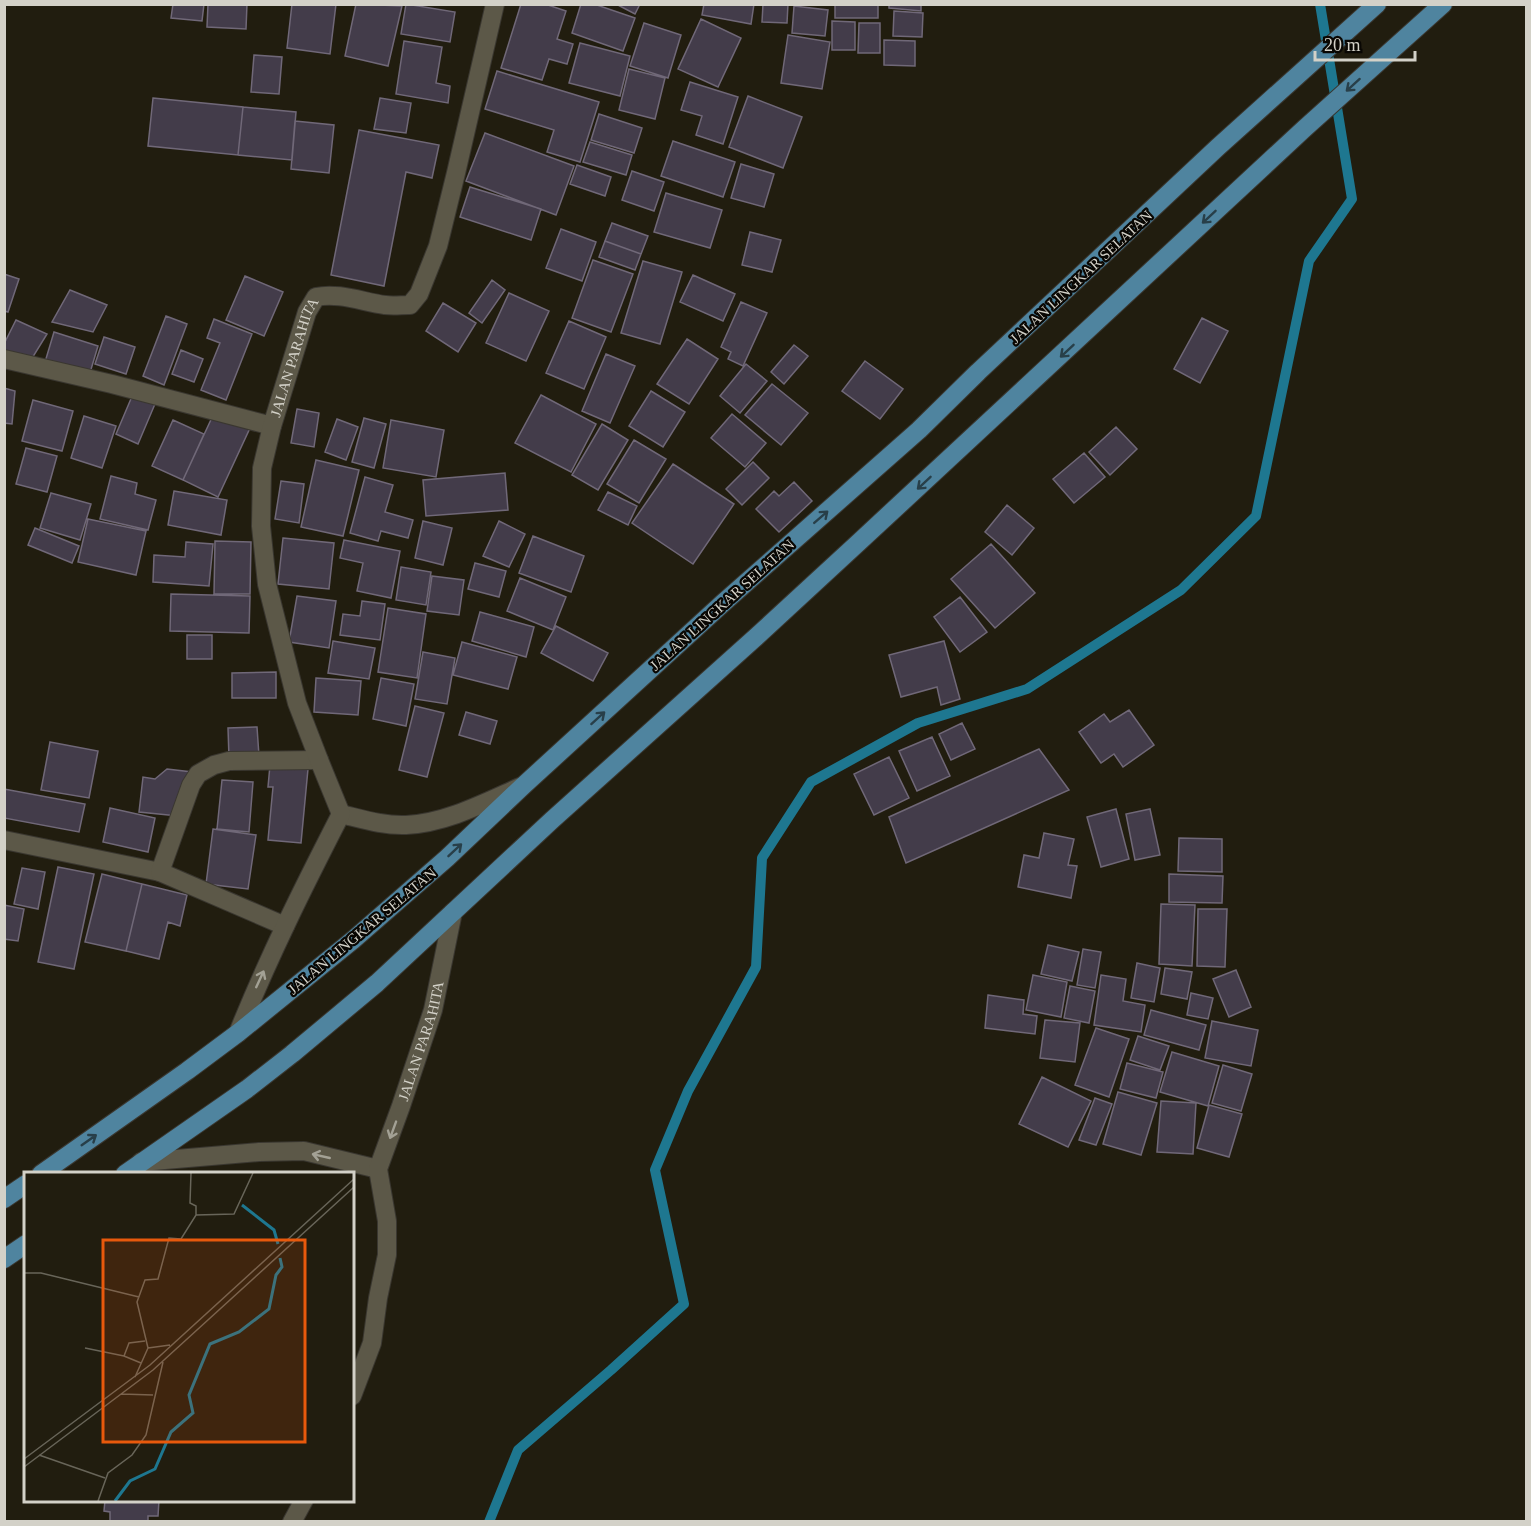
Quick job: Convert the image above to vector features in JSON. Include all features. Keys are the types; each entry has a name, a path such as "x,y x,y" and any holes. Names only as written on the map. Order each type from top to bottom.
{"main road":[{"name":"JALAN LINGKAR SELATAN","path":"42,1172 188,1071 238,1033 353,940 447,858 731,595 919,430 1218,147 1377,4"},
{"path":"126,1172 247,1089 377,983 552,820 841,559 1305,128 1443,4"},
{"path":"4,1199 24,1185"},
{"path":"4,1259 24,1246"}],"street":[{"name":"JALAN PARAHITA","path":"341,814 297,703 267,584 261,526 262,468 272,426 307,312 316,297 327,295 398,306 410,305 419,294 438,246 495,4"},
{"path":"4,358 272,426"},
{"path":"160,872 191,785 198,774 214,765 229,761 319,760"},
{"path":"238,1033 285,926 341,814 378,823 406,825 466,811 524,785"},
{"path":"4,840 160,872 285,926"},
{"name":"JALAN PARAHITA","path":"354,1391 372,1343 387,1255 387,1221 378,1169 433,1010 453,912"},
{"path":"141,1162 259,1152 304,1151 378,1169"},
{"path":"292,1521 303,1502"}],"building":[{"path":"173,4 204,4 202,21 171,18"},
{"path":"208,4 247,4 246,29 207,27"},
{"path":"292,4 336,4 330,54 287,48"},
{"path":"356,4 402,6 388,66 345,56"},
{"path":"406,4 455,12 450,42 401,34"},
{"path":"521,4 545,4 566,11 557,39 573,44 567,64 549,59 542,80 501,68"},
{"path":"581,4 594,4 635,18 623,51 572,33"},
{"path":"616,4 640,4 635,14"},
{"path":"704,4 754,4 751,24 702,15"},
{"path":"763,4 788,4 787,23 762,22"},
{"path":"835,4 878,4 878,18 835,18"},
{"path":"889,4 921,4 921,11 889,8"},
{"path":"794,6 828,10 825,36 792,33"},
{"path":"894,11 923,13 922,37 893,36"},
{"path":"701,19 741,38 718,87 678,69"},
{"path":"832,21 855,22 855,50 832,50"},
{"path":"644,23 681,35 668,78 630,66"},
{"path":"859,23 880,23 880,53 858,53"},
{"path":"788,35 830,42 822,89 781,83"},
{"path":"884,40 915,41 915,66 884,65"},
{"path":"404,41 442,47 436,83 450,86 448,103 396,94"},
{"path":"580,43 630,56 620,96 569,83"},
{"path":"254,55 282,57 279,94 251,92"},
{"path":"629,69 665,78 655,119 619,110"},
{"path":"497,71 599,102 580,162 547,152 554,130 485,109"},
{"path":"690,82 738,97 723,144 696,135 702,116 681,110"},
{"path":"748,96 802,117 783,168 729,147"},
{"path":"153,98 243,107 238,155 148,146"},
{"path":"380,98 411,103 406,133 374,129"},
{"path":"243,107 296,112 292,160 238,155"},
{"path":"599,114 642,128 634,153 591,140"},
{"path":"295,121 334,125 329,173 291,169"},
{"path":"359,130 439,145 432,178 406,172 384,286 331,275"},
{"path":"485,133 574,166 556,215 466,181"},
{"path":"673,141 735,162 723,197 661,176"},
{"path":"590,142 632,155 626,175 583,162"},
{"path":"741,164 774,174 764,207 731,198"},
{"path":"577,165 611,177 605,196 570,184"},
{"path":"632,171 664,182 654,211 622,200"},
{"path":"470,187 541,209 531,240 460,217"},
{"path":"666,193 722,210 710,248 654,232"},
{"path":"612,223 648,236 641,254 605,241"},
{"path":"561,229 596,242 582,281 546,268"},
{"path":"750,232 781,240 772,272 742,265"},
{"path":"605,241 641,254 635,270 599,257"},
{"path":"593,260 633,274 611,332 572,318"},
{"path":"643,261 682,272 660,344 621,333"},
{"path":"4,274 19,279 8,312 4,311"},
{"path":"693,275 735,294 723,321 680,302"},
{"path":"245,276 283,292 264,336 226,320"},
{"path":"492,280 505,290 482,323 469,313"},
{"path":"70,290 107,305 93,332 52,322"},
{"path":"509,293 549,311 526,361 486,343"},
{"path":"741,302 767,313 743,366 728,359 731,352 721,347"},
{"path":"443,303 476,323 458,352 426,331"},
{"path":"166,316 187,324 164,385 143,376"},
{"path":"1202,318 1228,331 1200,383 1174,369"},
{"path":"214,319 252,334 226,400 201,390 220,343 207,338"},
{"path":"16,320 47,334 31,360 4,354 4,344"},
{"path":"569,321 606,337 584,389 546,373"},
{"path":"54,332 98,346 89,376 45,362"},
{"path":"104,337 135,347 126,374 95,364"},
{"path":"687,339 718,359 689,404 657,384"},
{"path":"794,345 808,356 784,384 771,372"},
{"path":"181,350 203,359 194,382 172,374"},
{"path":"606,354 635,366 610,423 582,411"},
{"path":"865,361 903,389 880,419 842,391"},
{"path":"746,364 767,381 740,413 720,396"},
{"path":"772,384 808,413 781,445 745,415"},
{"path":"4,388 15,391 12,424 4,423"},
{"path":"651,391 685,412 663,447 629,426"},
{"path":"133,394 155,404 138,444 116,434"},
{"path":"541,395 596,424 571,472 515,443"},
{"path":"33,400 73,411 62,451 22,441"},
{"path":"297,409 319,413 314,447 291,443"},
{"path":"215,411 250,428 218,497 183,480"},
{"path":"732,414 766,443 745,467 711,438"},
{"path":"84,416 116,426 102,468 71,458"},
{"path":"364,418 386,424 374,468 352,462"},
{"path":"337,419 358,427 346,460 325,452"},
{"path":"173,420 204,434 183,480 152,466"},
{"path":"391,420 444,430 436,477 383,468"},
{"path":"602,424 628,440 598,490 572,475"},
{"path":"1116,427 1137,449 1110,475 1089,452"},
{"path":"634,440 666,459 639,503 607,484"},
{"path":"26,448 57,456 47,492 16,484"},
{"path":"1084,453 1105,477 1074,503 1053,479"},
{"path":"316,460 359,470 343,536 301,527"},
{"path":"753,462 769,478 742,505 726,489"},
{"path":"673,464 734,504 693,564 632,523"},
{"path":"505,473 508,510 426,516 423,480"},
{"path":"111,476 137,483 135,494 156,500 148,530 100,519"},
{"path":"365,477 393,485 385,512 413,520 408,538 381,531 378,541 350,533"},
{"path":"281,481 304,484 299,523 275,519"},
{"path":"794,482 812,501 779,532 756,509 774,491 779,496"},
{"path":"174,491 227,500 221,535 168,525"},
{"path":"608,492 637,506 628,525 598,510"},
{"path":"51,493 91,504 80,540 40,528"},
{"path":"1007,505 1034,528 1012,555 985,532"},
{"path":"88,519 146,531 136,575 78,562"},
{"path":"423,521 452,528 443,565 415,558"},
{"path":"499,521 525,534 509,567 483,556"},
{"path":"35,528 79,546 72,563 28,545"},
{"path":"533,536 584,556 571,592 519,573"},
{"path":"283,538 334,543 329,589 278,584"},
{"path":"344,540 400,551 391,598 357,591 363,563 340,558"},
{"path":"215,541 251,542 250,594 214,594"},
{"path":"186,542 213,544 209,586 153,582 154,555 185,557"},
{"path":"991,544 1035,593 995,628 951,579"},
{"path":"475,563 506,571 499,597 468,589"},
{"path":"401,567 431,572 426,605 396,600"},
{"path":"432,576 464,580 459,615 427,611"},
{"path":"520,578 566,597 553,630 507,611"},
{"path":"171,594 250,596 249,633 170,631"},
{"path":"297,596 336,601 329,648 289,642"},
{"path":"960,597 987,632 960,652 934,617"},
{"path":"362,601 385,604 380,640 340,635 343,614 360,616"},
{"path":"388,608 426,614 417,678 378,672"},
{"path":"480,612 534,627 526,657 472,641"},
{"path":"556,626 608,653 593,681 541,653"},
{"path":"187,635 212,635 212,659 187,659"},
{"path":"333,641 375,648 369,679 328,673"},
{"path":"944,641 960,699 941,705 937,687 901,697 889,655"},
{"path":"462,642 517,657 508,689 453,675"},
{"path":"423,652 455,658 447,704 415,699"},
{"path":"276,672 276,698 232,698 232,673"},
{"path":"316,678 361,681 358,715 314,712"},
{"path":"381,678 414,684 406,726 373,719"},
{"path":"415,706 444,713 427,777 399,770"},
{"path":"1129,710 1154,745 1123,767 1114,754 1101,763 1079,732 1104,714 1110,722"},
{"path":"466,712 497,721 490,744 459,735"},
{"path":"962,723 975,749 951,760 939,734"},
{"path":"257,727 259,756 229,758 228,728"},
{"path":"932,737 950,776 917,791 899,751"},
{"path":"50,742 98,751 89,798 41,790"},
{"path":"1039,749 1069,790 906,863 889,817"},
{"path":"889,757 909,798 874,815 854,774"},
{"path":"270,765 308,769 301,843 268,840 273,787 268,787"},
{"path":"167,769 192,772 178,816 139,812 143,777 155,779"},
{"path":"222,780 253,782 249,832 217,829"},
{"path":"4,789 85,804 79,832 4,818"},
{"path":"110,808 155,818 148,852 103,842"},
{"path":"1116,809 1129,859 1101,867 1087,817"},
{"path":"1150,809 1160,855 1135,860 1126,814"},
{"path":"213,829 256,835 248,889 206,884"},
{"path":"1044,833 1074,839 1068,865 1077,866 1071,898 1018,887 1024,855 1039,858"},
{"path":"1179,838 1222,839 1222,872 1178,871"},
{"path":"58,867 94,874 74,969 38,962"},
{"path":"22,868 45,872 38,909 14,904"},
{"path":"102,874 142,884 126,951 85,942"},
{"path":"1169,874 1223,876 1222,903 1169,902"},
{"path":"142,884 187,895 180,926 168,922 159,959 126,951"},
{"path":"1161,904 1195,905 1192,966 1159,964"},
{"path":"4,905 24,909 18,941 4,939"},
{"path":"1198,909 1227,909 1225,967 1197,966"},
{"path":"1048,945 1079,952 1072,981 1041,974"},
{"path":"1083,949 1101,952 1095,988 1077,985"},
{"path":"1137,963 1160,968 1154,1002 1131,998"},
{"path":"1165,968 1192,972 1187,999 1161,994"},
{"path":"1236,970 1251,1007 1229,1017 1213,979"},
{"path":"1033,975 1067,982 1061,1017 1026,1010"},
{"path":"1101,975 1126,979 1123,1001 1145,1005 1141,1032 1094,1025"},
{"path":"1070,986 1095,991 1089,1023 1064,1018"},
{"path":"1191,993 1213,998 1208,1019 1187,1015"},
{"path":"988,995 1024,1000 1023,1014 1037,1016 1035,1034 985,1028"},
{"path":"1151,1010 1206,1025 1199,1050 1144,1035"},
{"path":"1045,1020 1080,1023 1075,1062 1040,1058"},
{"path":"1212,1021 1258,1030 1251,1066 1205,1058"},
{"path":"1096,1028 1129,1039 1109,1097 1075,1085"},
{"path":"1138,1036 1169,1046 1160,1070 1130,1060"},
{"path":"1172,1052 1219,1066 1208,1106 1160,1092"},
{"path":"1127,1063 1163,1072 1156,1098 1120,1089"},
{"path":"1223,1065 1252,1074 1241,1111 1212,1103"},
{"path":"1042,1077 1091,1101 1068,1147 1019,1124"},
{"path":"1118,1092 1157,1103 1141,1155 1103,1144"},
{"path":"1095,1098 1112,1104 1096,1145 1079,1140"},
{"path":"1161,1101 1196,1103 1193,1154 1157,1152"},
{"path":"1209,1105 1242,1114 1229,1157 1197,1148"},
{"path":"105,1502 159,1502 158,1516 148,1516 148,1522 110,1522 110,1512 104,1511"}],"waterway":[{"path":"489,1522 518,1450 684,1304 655,1170 688,1091 756,967 762,858 811,782 918,723 1027,689 1181,590 1256,516 1309,261 1352,199 1320,4"}]}
